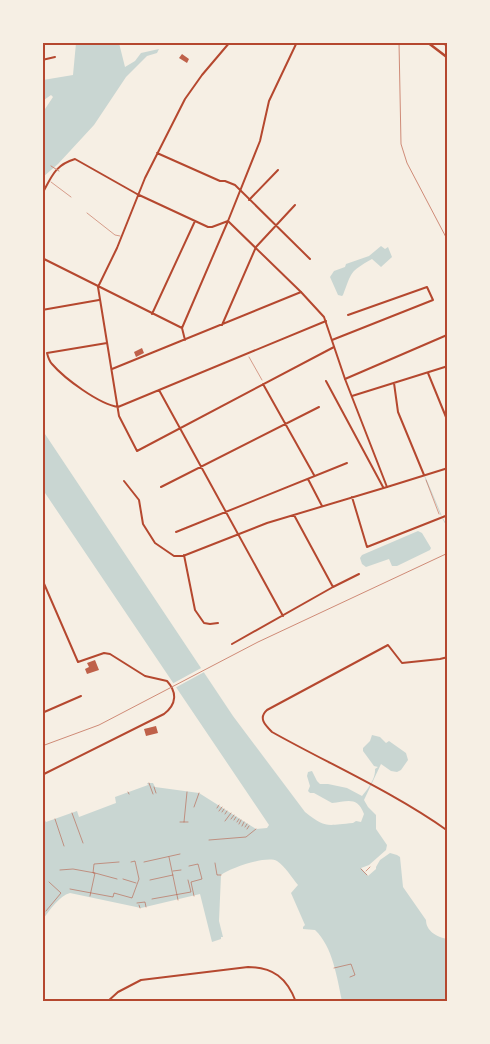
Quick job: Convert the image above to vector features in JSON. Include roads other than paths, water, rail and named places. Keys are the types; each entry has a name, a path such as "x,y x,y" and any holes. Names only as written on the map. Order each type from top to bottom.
{"main road":[{"path":"427,42 448,58"}],"street":[{"path":"230,42 193,87 137,194 121,237 98,287 119,416 137,451 334,347"},
{"path":"185,341 182,328 260,141 269,101 297,42"},
{"path":"42,60 55,57"},
{"path":"158,154 220,181 235,185 310,259"},
{"path":"42,194 56,170 64,162 75,159 137,194 210,228 228,220"},
{"path":"249,200 278,170"},
{"path":"222,326 256,247 295,205"},
{"path":"228,220 301,292 326,321 345,379 386,487"},
{"path":"152,314 195,221"},
{"path":"42,258 182,328"},
{"path":"332,340 432,302 428,287 348,315"},
{"path":"112,370 301,292"},
{"path":"42,310 100,300"},
{"path":"108,342 47,354 50,363 65,376 100,402 118,407 326,321"},
{"path":"345,379 446,335 448,337"},
{"path":"352,396 448,366"},
{"path":"427,372 448,422"},
{"path":"326,381 386,487"},
{"path":"394,382 398,412 424,476"},
{"path":"263,384 315,476"},
{"path":"159,390 283,616"},
{"path":"161,487 319,407"},
{"path":"176,532 347,463"},
{"path":"124,481 139,500 143,524 155,543 174,556 184,555 237,534 322,506 448,468"},
{"path":"308,479 322,506"},
{"path":"352,497 367,547 448,515"},
{"path":"294,515 333,587"},
{"path":"184,555 195,610 204,623 218,623"},
{"path":"232,644 359,574"},
{"path":"42,579 78,662 107,653 149,677 169,682 174,691 174,704 164,714 42,775"},
{"path":"448,657 402,663 388,645 262,714 264,725 272,732 372,784 418,810 445,827 448,831"},
{"path":"42,713 81,696"},
{"path":"107,1002 118,992 141,980 248,967 263,968 280,977 287,984 296,1002"}],"lane":[{"path":"50,181 70,197"},
{"path":"87,213 115,235 121,237"}],"waterway":[{"path":"425,477 441,515"},
{"path":"443,519 448,528"}],"railway":[{"path":"399,42 401,144 407,163 448,241"},
{"path":"441,42 448,48"},
{"path":"51,166 59,171"},
{"path":"42,746 99,725 258,642 448,553"}]}
